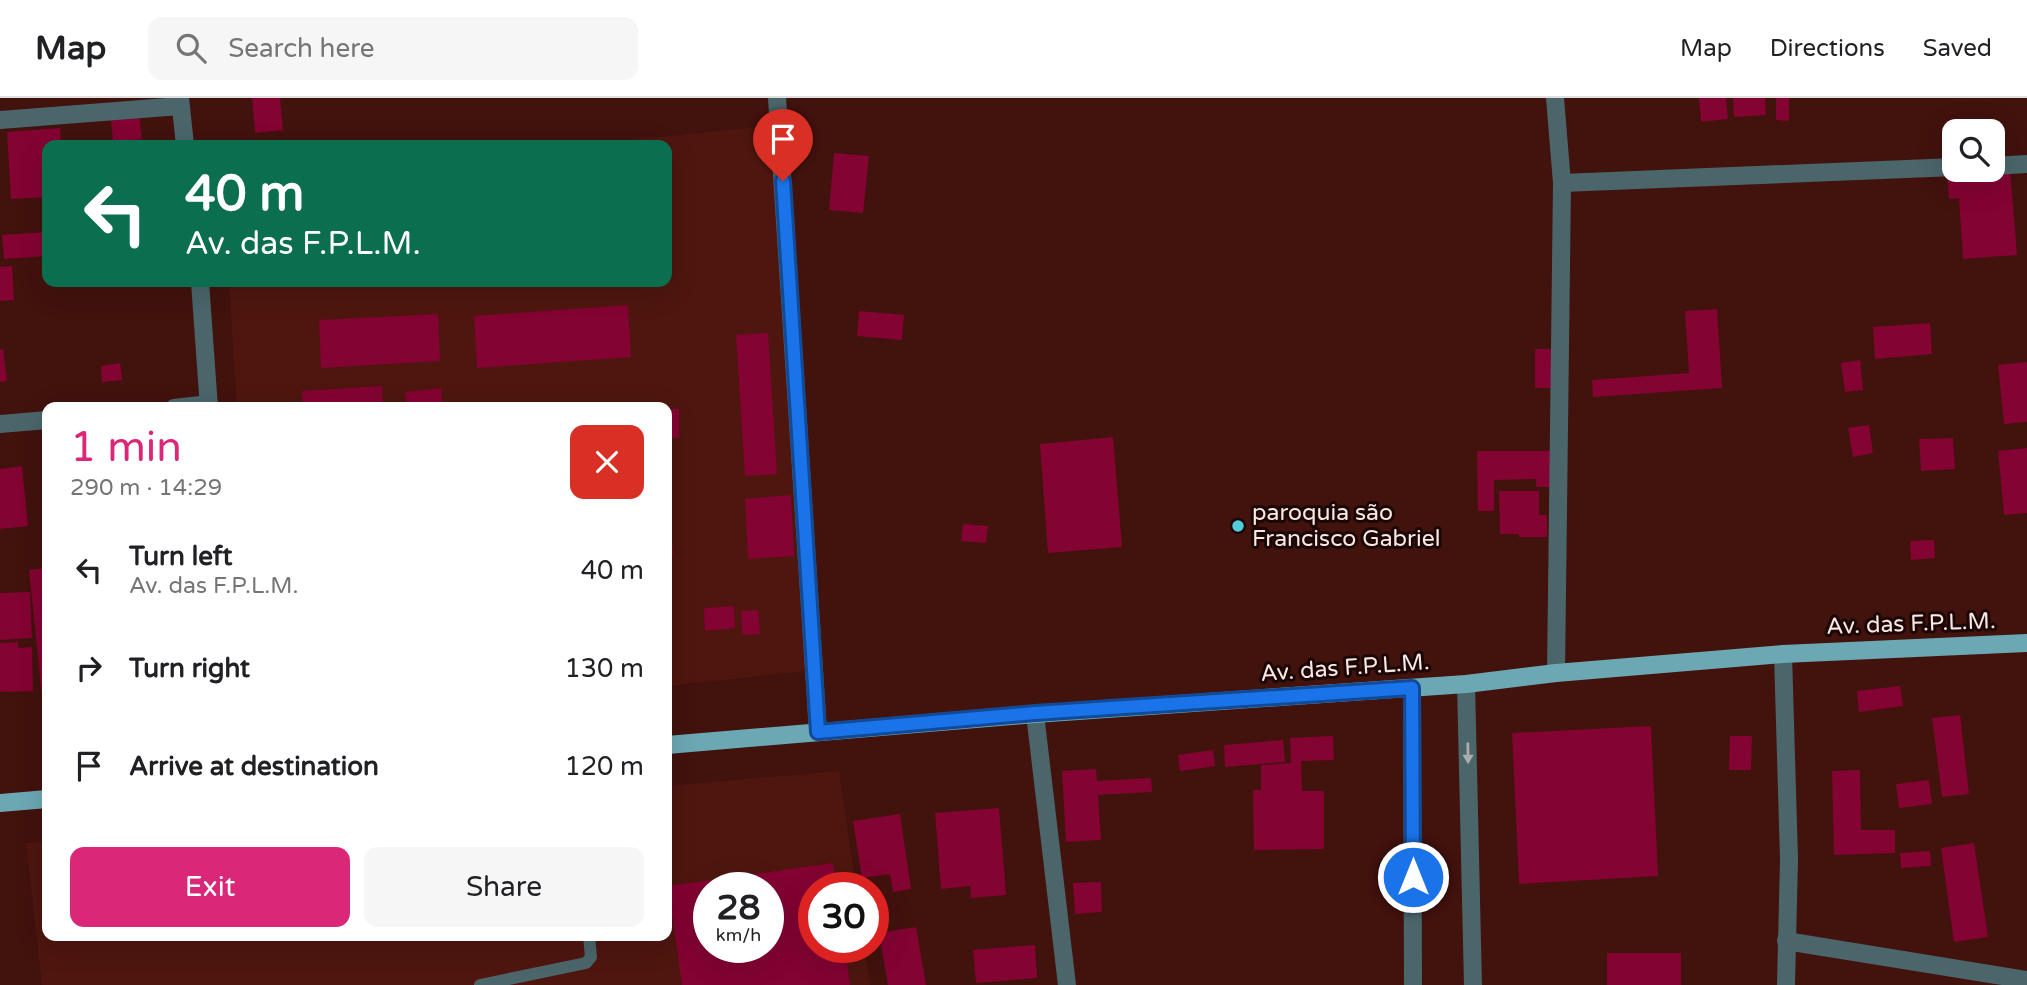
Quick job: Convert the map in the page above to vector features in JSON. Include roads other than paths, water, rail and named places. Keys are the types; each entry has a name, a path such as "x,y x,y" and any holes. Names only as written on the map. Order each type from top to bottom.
{"main road":[{"name":"Av. das F.P.L.M.","path":"672,746 1035,713 1466,684 1556,673 1783,654 2027,643"},
{"path":"0,803 42,799"}],"street":[{"path":"777,98 818,732"},
{"path":"1555,98 1562,183 1556,673"},
{"path":"0,120 180,102 184,140"},
{"path":"2005,165 2027,164"},
{"path":"1562,183 1942,168"},
{"path":"200,287 209,402"},
{"path":"0,424 42,420"},
{"path":"1783,654 1789,859 1786,985"},
{"path":"1466,684 1473,985"},
{"path":"1412,688 1413,985"},
{"path":"1035,713 1067,985"},
{"path":"1786,941 2027,980"}],"lane":[{"path":"480,985 586,963 591,957 589,941"}],"place":[{"name":"paroquia são Francisco Gabriel","path":"1238,526"}]}
